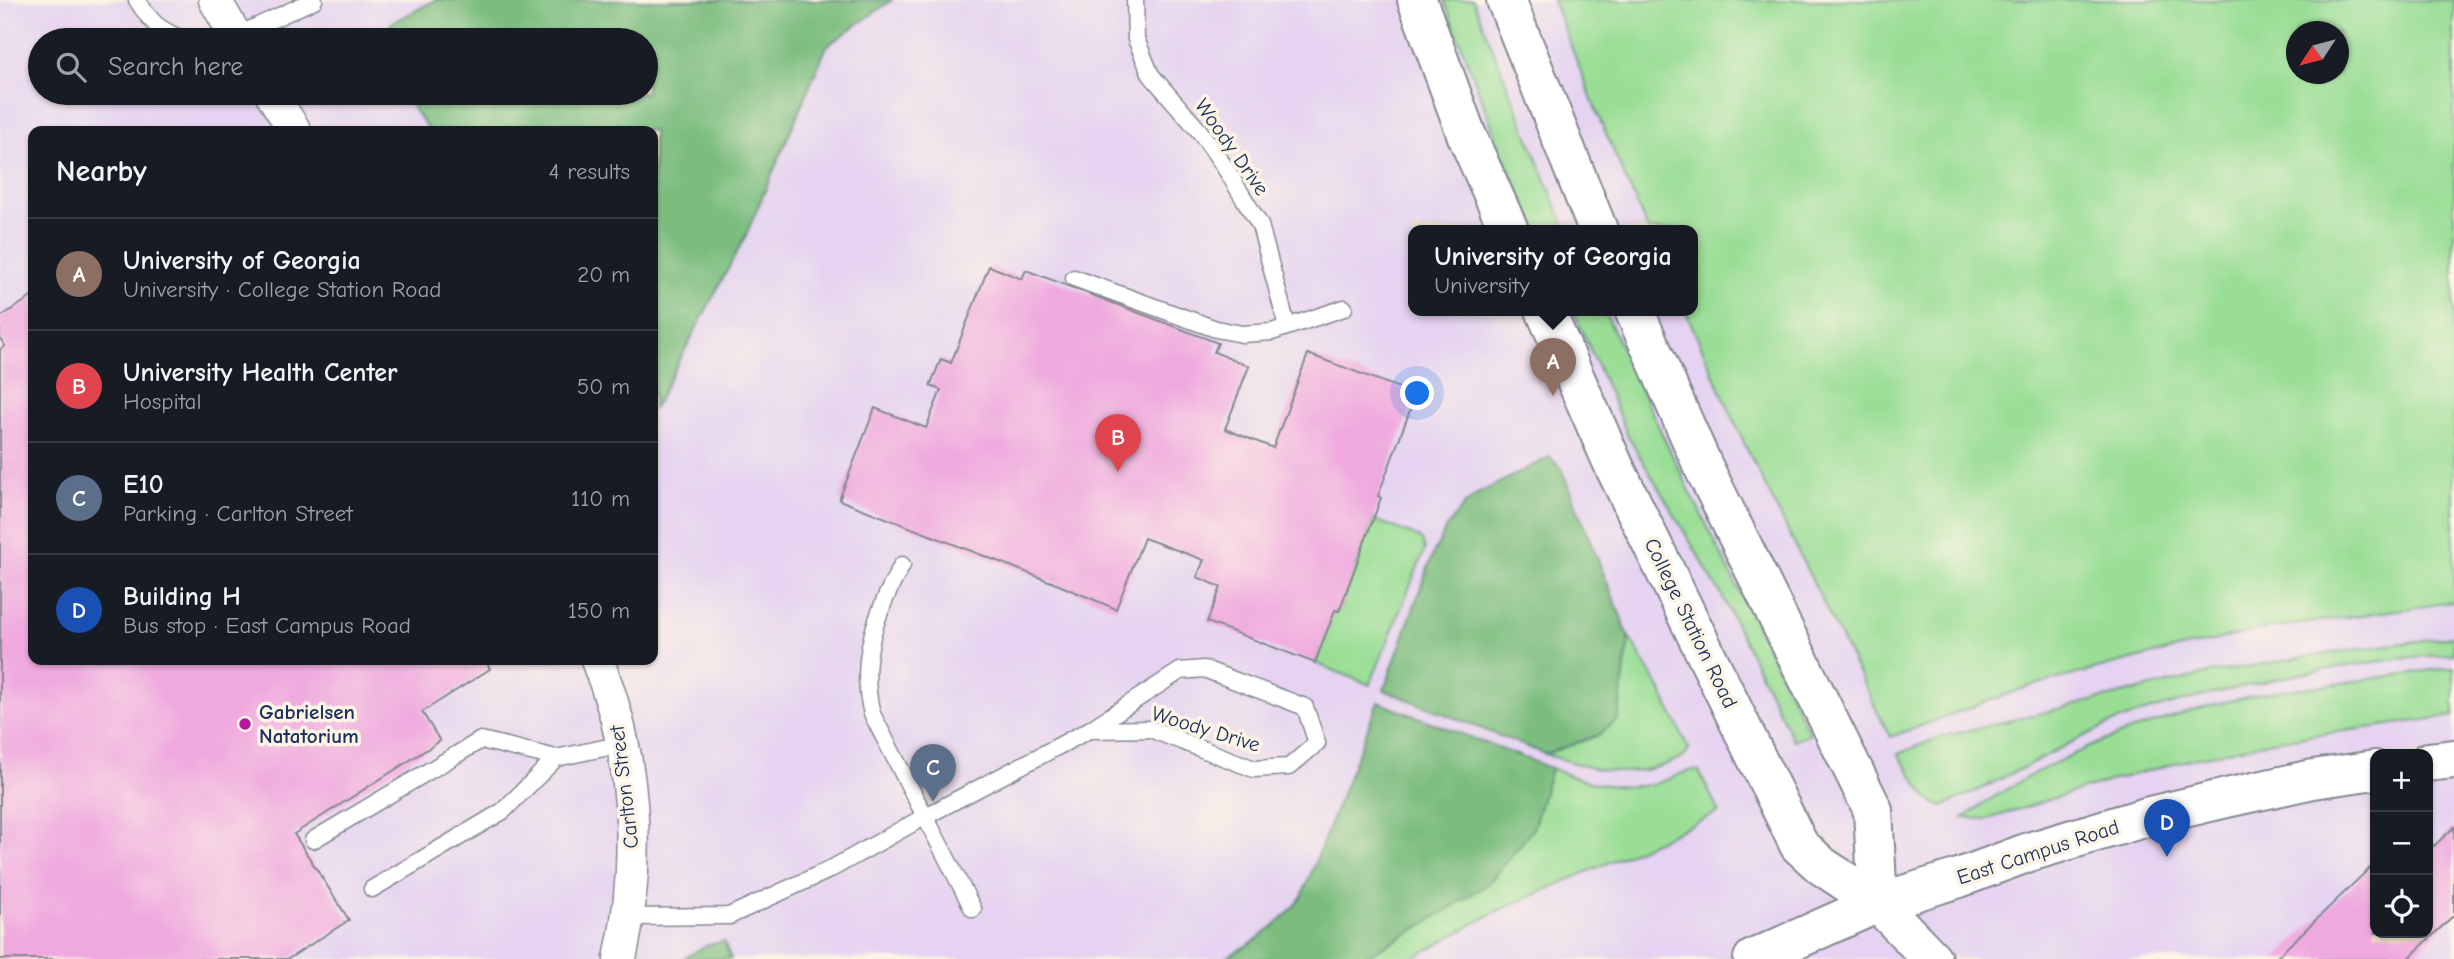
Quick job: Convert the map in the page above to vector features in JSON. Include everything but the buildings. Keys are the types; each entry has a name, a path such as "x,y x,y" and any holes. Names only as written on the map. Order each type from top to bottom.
{"main road":[{"path":"1417,0 1467,136 1507,225"},
{"path":"1506,0 1596,225"},
{"name":"College Station Road","path":"1548,316 1614,466 1799,845 1822,866 1878,903 1932,959"},
{"path":"1637,316 1703,467 1873,810 1878,903"},
{"path":"2433,761 2454,759"},
{"name":"East Campus Road","path":"1753,959 1878,903 1959,878 2029,852 2151,816 2313,779 2370,771"}],"street":[{"path":"215,0 231,28"},
{"path":"279,105 292,126"},
{"name":"Carlton Street","path":"599,665 623,744 634,835 629,917 621,959"}],"lane":[{"path":"137,0 158,28"},
{"path":"257,28 314,0"},
{"name":"Woody Drive","path":"1135,0 1136,39 1152,75 1233,178 1260,225 1287,326"},
{"path":"1074,278 1230,332 1264,333 1344,308"},
{"path":"902,565 887,591 871,637 866,674 872,714 973,909"},
{"name":"Woody Drive","path":"629,917 729,916 830,870 1089,730 1180,671 1204,668 1305,707 1317,743 1289,767 1254,769 1150,729 1089,730"},
{"path":"313,840 481,740 556,758 623,744"},
{"path":"372,889 503,811 556,758"}],"shaded area":[{"path":"0,0 2454,0 2454,959 0,959"}],"green space":[{"path":"435,0 892,0 827,46 746,235 658,401 658,126 426,126 412,105 658,105 658,28 391,28 390,24"},
{"path":"1444,0 1473,0 1564,225 1535,225 1503,155"},
{"path":"1553,0 2454,0 2454,602 2264,629 2151,655 2027,687 1890,737 1745,445 1688,316 1698,316 1698,225 1646,225 1597,113"},
{"path":"1576,316 1607,316 1670,451 1810,734 1793,740 1722,596 1628,436"},
{"path":"1550,457 1561,468 1629,637 1618,719 1599,735 1545,754 1384,690 1433,554 1446,528 1466,503 1479,493"},
{"path":"1373,519 1418,537 1425,549 1370,685 1315,663 1335,610 1339,611"},
{"path":"2454,636 2454,654 2302,674 2199,697 2135,715 2110,724 1942,806 1928,799 1898,754 1940,737 2210,673"},
{"path":"1629,637 1660,689 1689,749 1685,756 1648,769 1615,772 1545,754 1599,735 1618,719"},
{"path":"2454,667 2454,716 2272,741 2106,782 1988,819 1963,818 1997,795 2069,756 2146,725 2185,713 2273,692"},
{"path":"1378,702 1551,768 1533,829 1488,884 1421,926 1360,959 1223,959 1266,932 1285,916 1302,896"},
{"path":"1551,768 1590,782 1630,787 1657,783 1683,773 1699,771 1719,812 1497,911 1411,959 1360,959 1421,926 1533,829"},
{"path":"724,941 731,959 683,959 705,946"}],"place":[{"name":"University of Georgia","path":"1553,396"},
{"name":"University Health Center","path":"1118,472"},
{"name":"Gabrielsen Natatorium","path":"245,724"},
{"name":"E10","path":"933,802"},
{"name":"Building H","path":"2167,857"}]}
